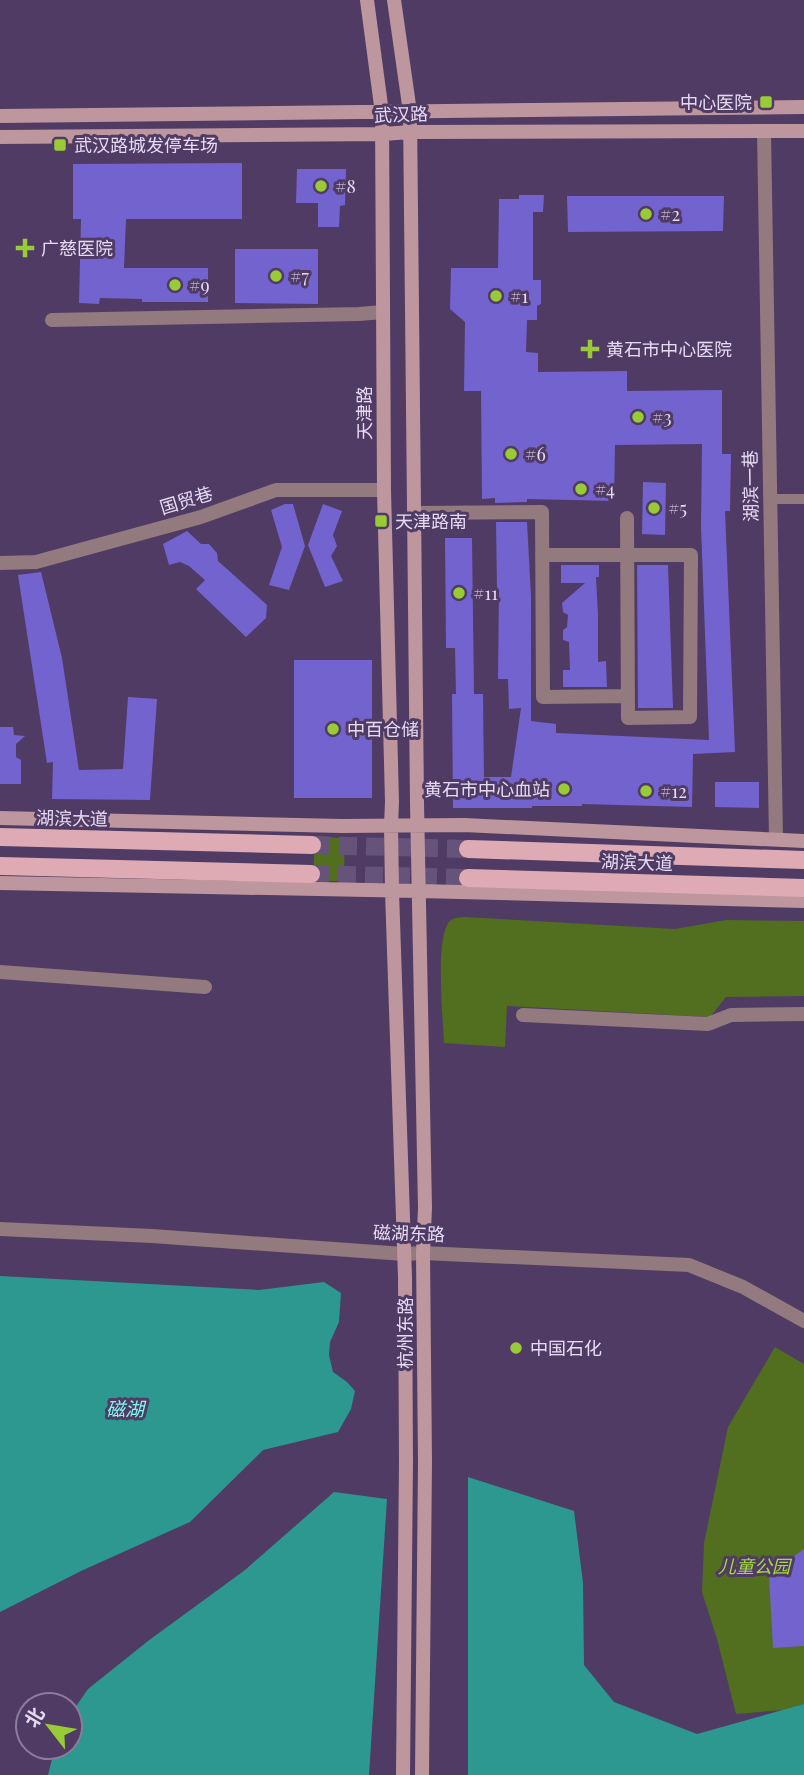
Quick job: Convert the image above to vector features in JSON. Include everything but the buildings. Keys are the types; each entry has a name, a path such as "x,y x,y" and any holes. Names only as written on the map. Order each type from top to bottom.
{"main road":[{"name":"天津路","path":"367,0 383,134 384,490 392,891"},
{"path":"394,0 410,111 418,826"},
{"name":"武汉路","path":"0,116 804,107"},
{"name":"武汉路","path":"0,137 804,131"},
{"path":"0,818 391,826 464,825 804,841"},
{"name":"杭州东路","path":"418,826 425,1208 422,1252 425,1461 422,1775"},
{"name":"湖滨大道","path":"0,837 312,845"},
{"name":"湖滨大道","path":"468,849 804,860"},
{"path":"0,866 311,874"},
{"name":"湖滨大道","path":"468,878 804,888"},
{"path":"0,883 804,901"},
{"name":"杭州东路","path":"392,891 404,1254 406,1461 403,1775"}],"street":[{"name":"湖滨一巷","path":"764,132 776,839"},
{"path":"52,320 383,312"},
{"name":"国贸巷","path":"0,563 36,562 201,517 276,491 384,490"},
{"path":"770,499 804,499"},
{"path":"414,513 542,512 543,697 628,696"},
{"path":"542,555 627,555 691,555 690,718 628,718 627,555 627,519"},
{"path":"0,972 205,987"},
{"path":"523,1015 708,1024 731,1015 804,1014"},
{"name":"磁湖东路","path":"0,1228 404,1254 422,1252 689,1265 743,1287 804,1321"}],"green space":[{"path":"315,836 340,838 345,842 344,873 337,881 313,881"},
{"path":"454,918 675,929 726,920 804,921 804,996 726,997 710,1017 507,1006 505,1047 444,1043 442,945 449,922"},
{"name":"儿童公园","path":"775,1347 804,1364 804,1706 736,1714 702,1592 704,1543 728,1427"}],"water":[{"name":"磁湖","path":"0,1276 259,1290 324,1282 341,1293 339,1322 330,1342 329,1355 333,1372 355,1391 351,1409 338,1432 263,1450 190,1522 81,1571 0,1612"},
{"path":"468,1477 574,1511 583,1583 584,1665 614,1702 697,1734 804,1704 804,1775 468,1775"},
{"path":"334,1492 387,1499 369,1775 48,1775 52,1761 84,1761 84,1695 88,1689 245,1570"}],"tunnel":[{"path":"312,845 468,849"},
{"path":"311,874 468,878"}],"place":[{"name":"中心医院","path":"766,102"},
{"name":"武汉路城发停车场","path":"60,145"},
{"name":"#8","path":"321,186"},
{"name":"#2","path":"646,214"},
{"name":"广慈医院","path":"25,248"},
{"name":"#7","path":"276,276"},
{"name":"#9","path":"175,285"},
{"name":"#1","path":"496,296"},
{"name":"黄石市中心医院","path":"590,349"},
{"name":"#3","path":"638,417"},
{"name":"#6","path":"511,454"},
{"name":"#4","path":"581,489"},
{"name":"#5","path":"654,508"},
{"name":"天津路南","path":"381,521"},
{"name":"#11","path":"459,593"},
{"name":"中百仓储","path":"333,729"},
{"name":"黄石市中心血站","path":"564,789"},
{"name":"#12","path":"646,791"},
{"name":"中国石化","path":"516,1348"}]}
